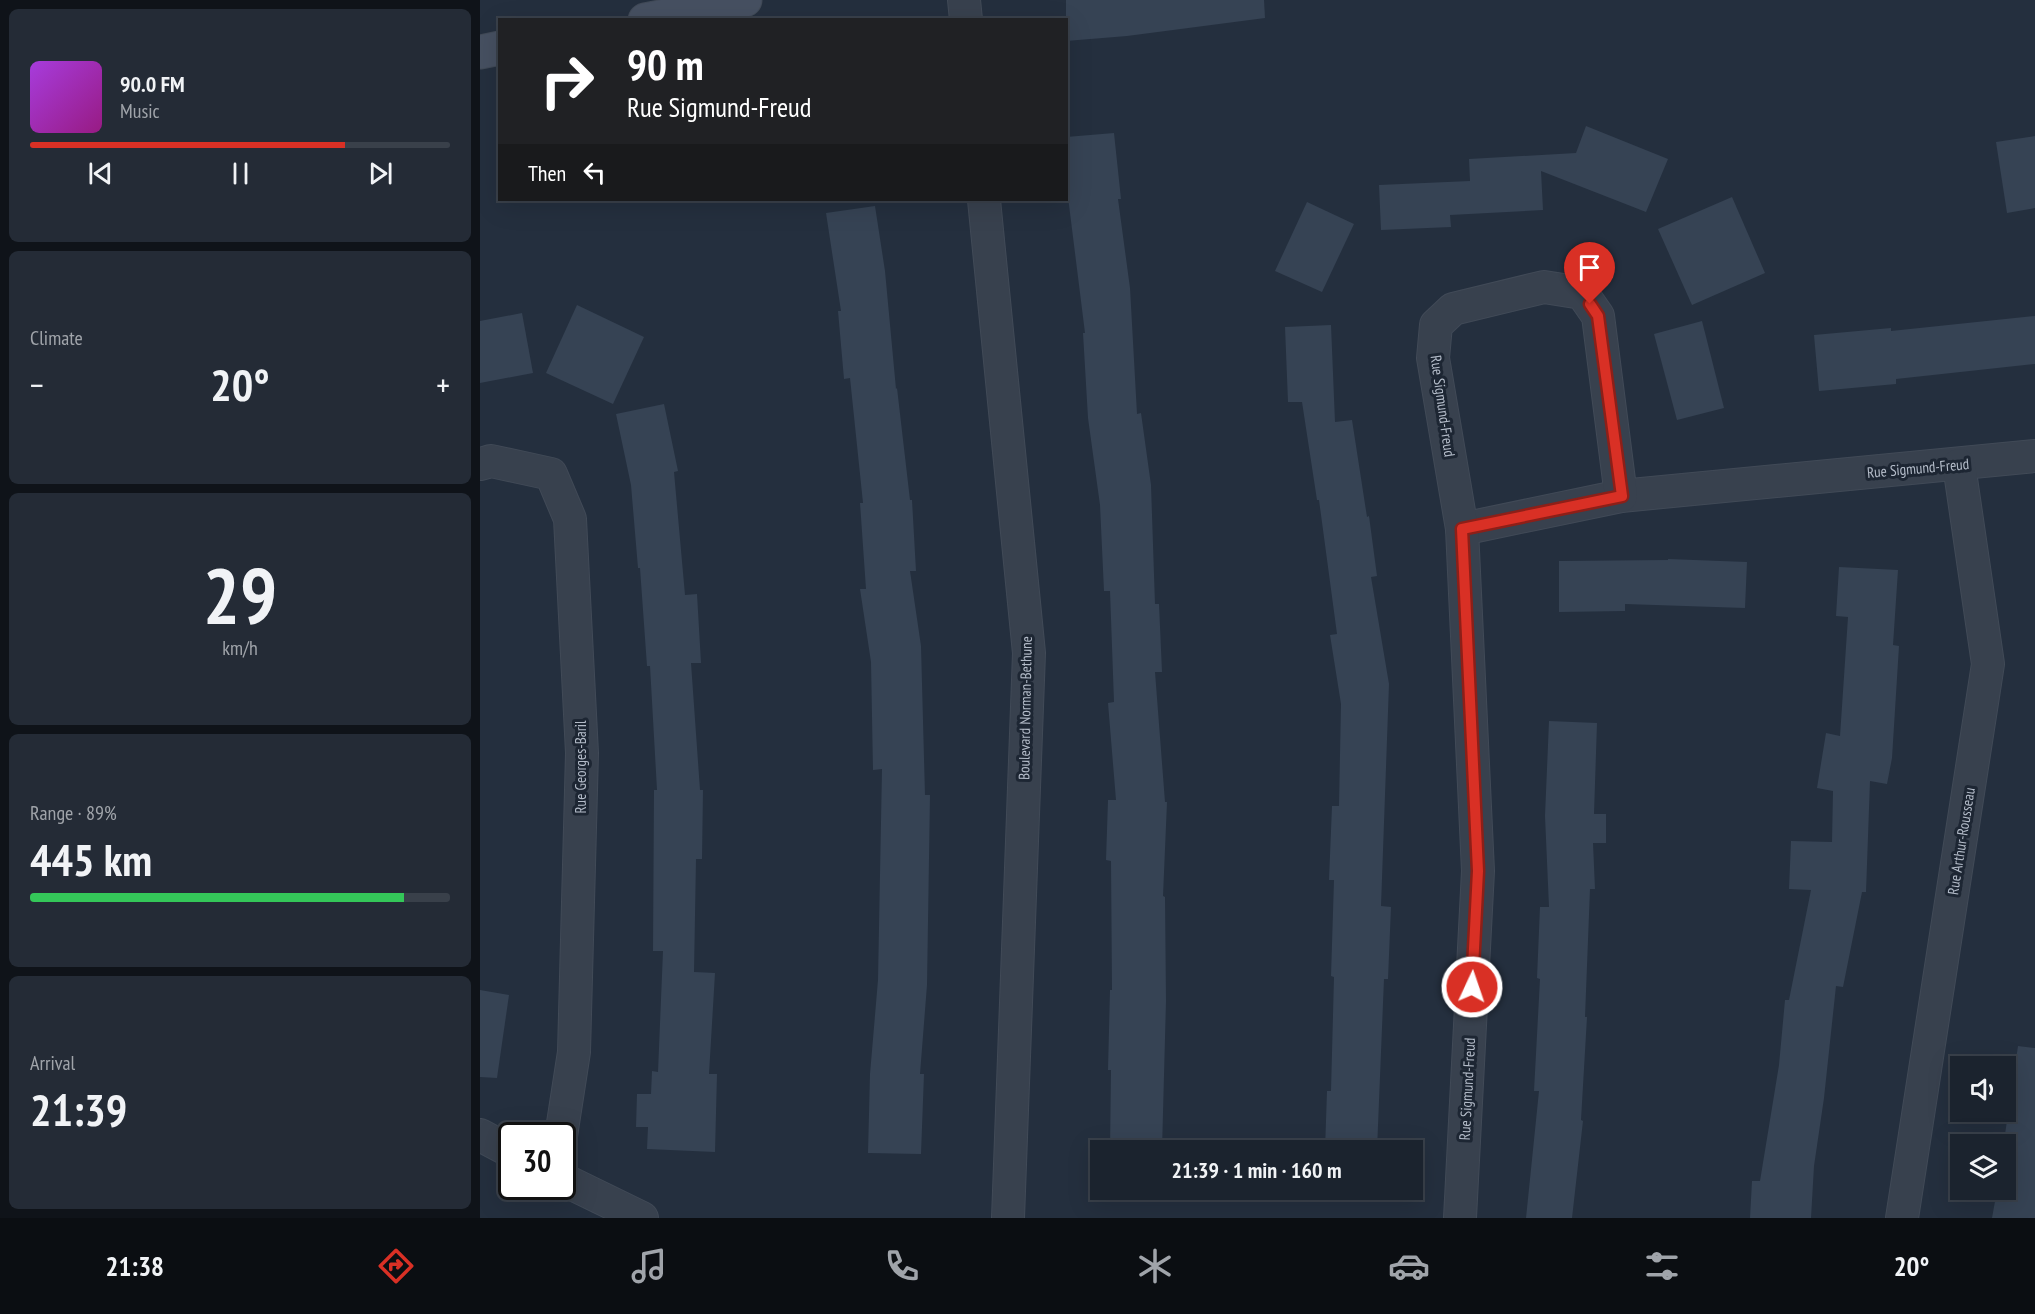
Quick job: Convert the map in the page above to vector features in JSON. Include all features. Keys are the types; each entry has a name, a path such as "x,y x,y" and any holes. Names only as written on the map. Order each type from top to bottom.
{"street":[{"path":"655,18 745,0"},
{"path":"964,0 966,18"},
{"path":"480,52 498,48"},
{"name":"Boulevard Norman-Bethune","path":"984,201 1029,653 1008,1218"},
{"name":"Rue Sigmund-Freud","path":"1460,1218 1478,871 1462,529 1433,358 1436,325 1453,309 1544,287 1582,293 1598,316 1622,496"},
{"name":"Rue Sigmund-Freud","path":"1462,529 1622,496 2035,456"},
{"name":"Rue Georges-Baril","path":"480,464 491,461 551,474 570,519 582,753 574,1052 563,1122"},
{"name":"Rue Arthur-Rousseau","path":"1902,1218 1988,664 1959,465"},
{"path":"480,1135 498,1145"},
{"path":"576,1186 642,1218"}],"building":[{"path":"1066,0 1264,0 1265,18 1127,36 1068,41 1068,18 1066,18"},
{"path":"1586,126 1668,159 1646,212 1541,171 1543,210 1450,215 1451,227 1381,230 1379,185 1470,181 1469,159 1576,153"},
{"path":"1114,133 1121,199 1118,199 1130,288 1137,414 1141,413 1151,485 1155,604 1159,604 1162,672 1155,672 1165,802 1167,802 1163,896 1165,897 1166,1001 1162,1140 1110,1140 1111,1070 1108,1070 1110,990 1112,990 1111,861 1106,860 1108,800 1116,800 1108,703 1114,702 1110,591 1104,591 1100,505 1088,418 1083,333 1085,333 1068,197 1068,137"},
{"path":"2035,136 2035,208 2007,213 1996,142"},
{"path":"1732,197 1765,273 1692,305 1658,229"},
{"path":"1307,202 1354,224 1322,292 1275,271"},
{"path":"875,206 885,271 896,389 910,500 912,500 916,571 910,571 921,646 925,795 930,795 927,985 920,1074 924,1074 921,1154 868,1153 870,1074 878,980 882,769 873,770 871,662 860,589 866,589 860,503 863,503 850,378 844,379 838,311 841,311 826,213"},
{"path":"577,305 644,337 613,404 546,373"},
{"path":"522,313 533,373 480,383 480,321"},
{"path":"2035,316 2035,364 1896,379 1896,384 1819,391 1814,335 1891,328 1891,331"},
{"path":"1702,321 1724,408 1677,420 1654,334"},
{"path":"1331,325 1335,422 1352,420 1377,576 1371,577 1389,684 1381,906 1391,907 1388,979 1384,979 1377,1140 1325,1140 1327,1091 1331,1091 1334,977 1331,976 1334,880 1329,880 1332,806 1339,806 1341,704 1330,635 1337,634 1319,500 1317,500 1302,402 1288,402 1285,327"},
{"path":"664,404 678,471 674,472 685,595 697,594 701,663 691,663 700,790 703,790 702,859 696,859 694,972 715,973 709,1074 717,1074 715,1152 647,1149 648,1127 636,1127 637,1094 651,1094 652,1071 658,1072 663,951 653,951 654,790 657,790 650,666 647,666 631,485 616,414"},
{"path":"1668,559 1747,562 1745,608 1625,604 1625,611 1559,612 1559,561"},
{"path":"1839,567 1898,570 1893,645 1899,646 1892,758 1887,784 1870,781 1866,892 1862,892 1843,987 1836,986 1814,1166 1811,1218 1750,1218 1752,1181 1760,1181 1779,1065 1785,1000 1789,1000 1811,890 1789,889 1791,841 1832,842 1833,791 1817,788 1826,733 1840,736 1848,617 1836,616"},
{"path":"1549,721 1597,723 1594,814 1606,814 1606,843 1593,843 1595,889 1590,889 1585,1017 1587,1017 1581,1120 1583,1121 1572,1218 1526,1218 1539,1091 1534,1091 1540,979 1537,978 1540,907 1549,907 1545,816"},
{"path":"480,990 509,995 497,1078 480,1077"},
{"path":"2018,1046 2035,1048 2035,1218 1992,1218 1995,1200 2016,1200 2016,1134 2005,1134 2007,1122 2016,1122"}],"route":[{"path":"1472,987 1478,871 1462,529 1622,496 1598,316 1590,304"}]}
